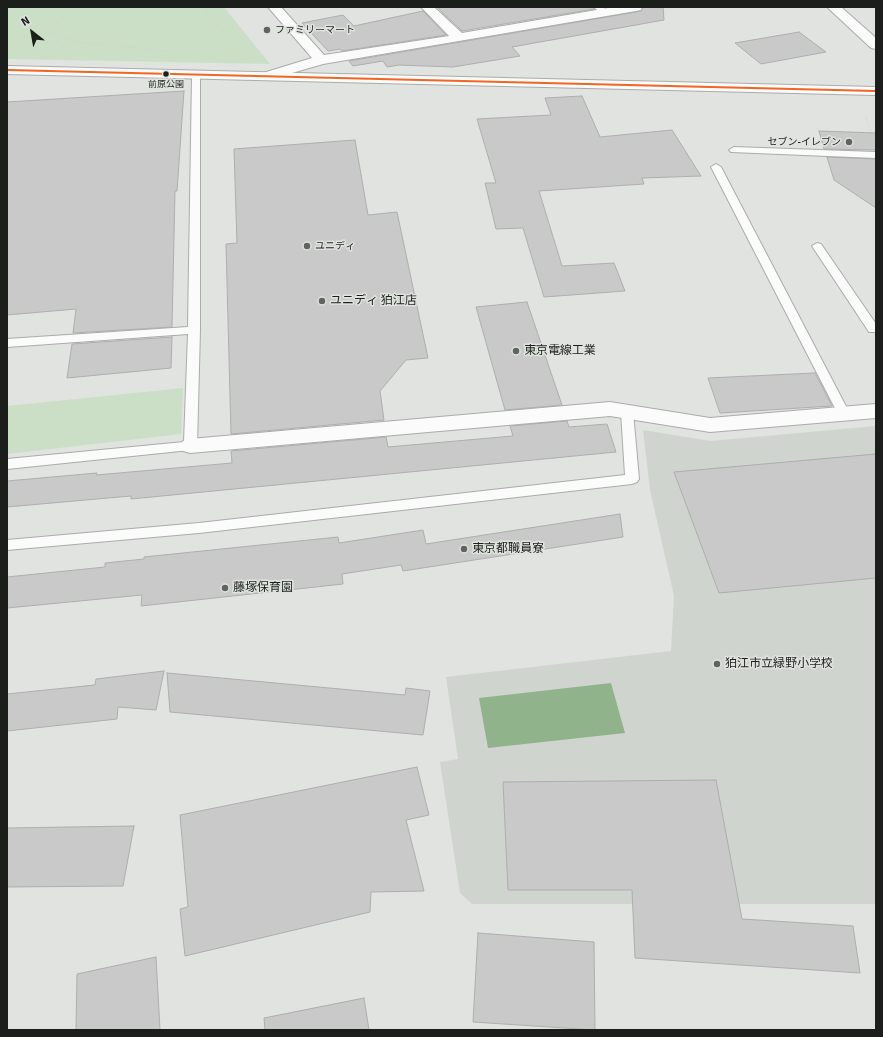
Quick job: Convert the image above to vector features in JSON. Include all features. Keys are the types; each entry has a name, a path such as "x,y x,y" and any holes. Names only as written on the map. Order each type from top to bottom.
{"street":[{"path":"274,7 321,60"},
{"path":"427,7 459,38"},
{"path":"268,76 321,60 459,38 601,10 636,7"},
{"path":"833,7 876,45"},
{"path":"7,70 876,91"},
{"path":"190,446 610,409 710,425 876,411"}],"lane":[{"path":"7,464 190,446 194,330 196,74"},
{"path":"734,150 876,156"},
{"path":"716,167 844,414"},
{"path":"818,246 873,328 876,328"},
{"path":"7,342 194,330"},
{"path":"7,545 199,528 632,478 627,412"}],"path":[{"path":"49,33 67,13 78,7"},
{"path":"208,7 207,12 230,38 215,52 210,53"},
{"path":"49,33 65,48 64,56"},
{"path":"7,39 49,33 80,42 175,52"},
{"path":"866,117 871,133"}],"shaded area":[{"name":"前原公園","path":"7,7 224,7 270,64 7,59"},
{"path":"183,388 181,434 7,454 7,406"},
{"name":"狛江市立緑野小学校","path":"876,426 876,904 472,904 460,893 440,762 458,759 446,677 671,651 674,596 650,490 643,430 711,441"},
{"path":"611,683 625,733 488,748 479,698"}],"building":[{"path":"592,7 594,9 462,31 438,8"},
{"path":"643,7 663,7 664,20 512,47 520,56 453,67 399,65 387,67 383,61 353,66 349,61 636,12 641,11"},
{"path":"423,11 446,35 342,51 340,49 328,51 302,23 343,15 354,26"},
{"path":"799,32 826,52 761,64 735,43"},
{"path":"184,91 177,191 175,191 172,327 73,333 76,309 7,315 7,102"},
{"path":"582,96 600,137 672,130 701,176 642,178 644,184 539,191 562,266 614,263 625,291 544,297 523,228 496,229 485,183 496,183 477,119 551,115 545,98"},
{"name":"セブン-イレブン","path":"819,131 876,133 876,150 824,149"},
{"name":"ユニディ 狛江店","path":"355,140 368,215 397,212 428,358 406,360 380,391 384,420 231,434 226,244 237,243 234,149"},
{"path":"827,157 876,159 876,208 834,180"},
{"name":"東京電線工業","path":"527,302 562,405 505,410 476,307"},
{"path":"172,337 171,368 67,378 72,344"},
{"path":"815,373 832,406 720,413 708,378"},
{"path":"567,421 569,427 607,424 616,452 131,499 131,496 7,507 7,481 232,463 231,451 386,437 388,447 513,436 510,426"},
{"path":"876,454 876,578 719,593 674,472"},
{"path":"620,514 623,537 403,571 401,565 342,574 343,584 141,606 142,595 7,608 7,577 105,567 105,563 144,559 144,557 338,537 339,543 423,530 426,544"},
{"path":"164,671 156,710 118,707 117,719 7,731 7,694 95,685 96,679"},
{"path":"167,673 405,695 406,688 430,691 423,735 170,712"},
{"path":"417,767 429,815 406,820 424,891 371,892 370,912 185,956 180,909 188,907 180,815"},
{"path":"716,780 742,919 853,926 860,973 635,958 632,890 508,890 503,782"},
{"path":"134,826 123,886 7,887 7,828"},
{"path":"478,933 594,942 595,1030 473,1022"},
{"path":"156,957 160,1030 76,1030 77,974"},
{"path":"364,998 369,1030 265,1030 264,1018"}],"transit line":[{"path":"7,70 876,91"}],"place":[{"name":"ファミリーマート","path":"267,30"},
{"name":"前原公園","path":"166,74"},
{"name":"セブン-イレブン","path":"849,142"},
{"name":"ユニディ","path":"307,246"},
{"name":"ユニディ 狛江店","path":"322,301"},
{"name":"東京電線工業","path":"516,351"},
{"name":"東京都職員寮","path":"464,549"},
{"name":"藤塚保育園","path":"225,588"},
{"name":"狛江市立緑野小学校","path":"717,664"}]}
